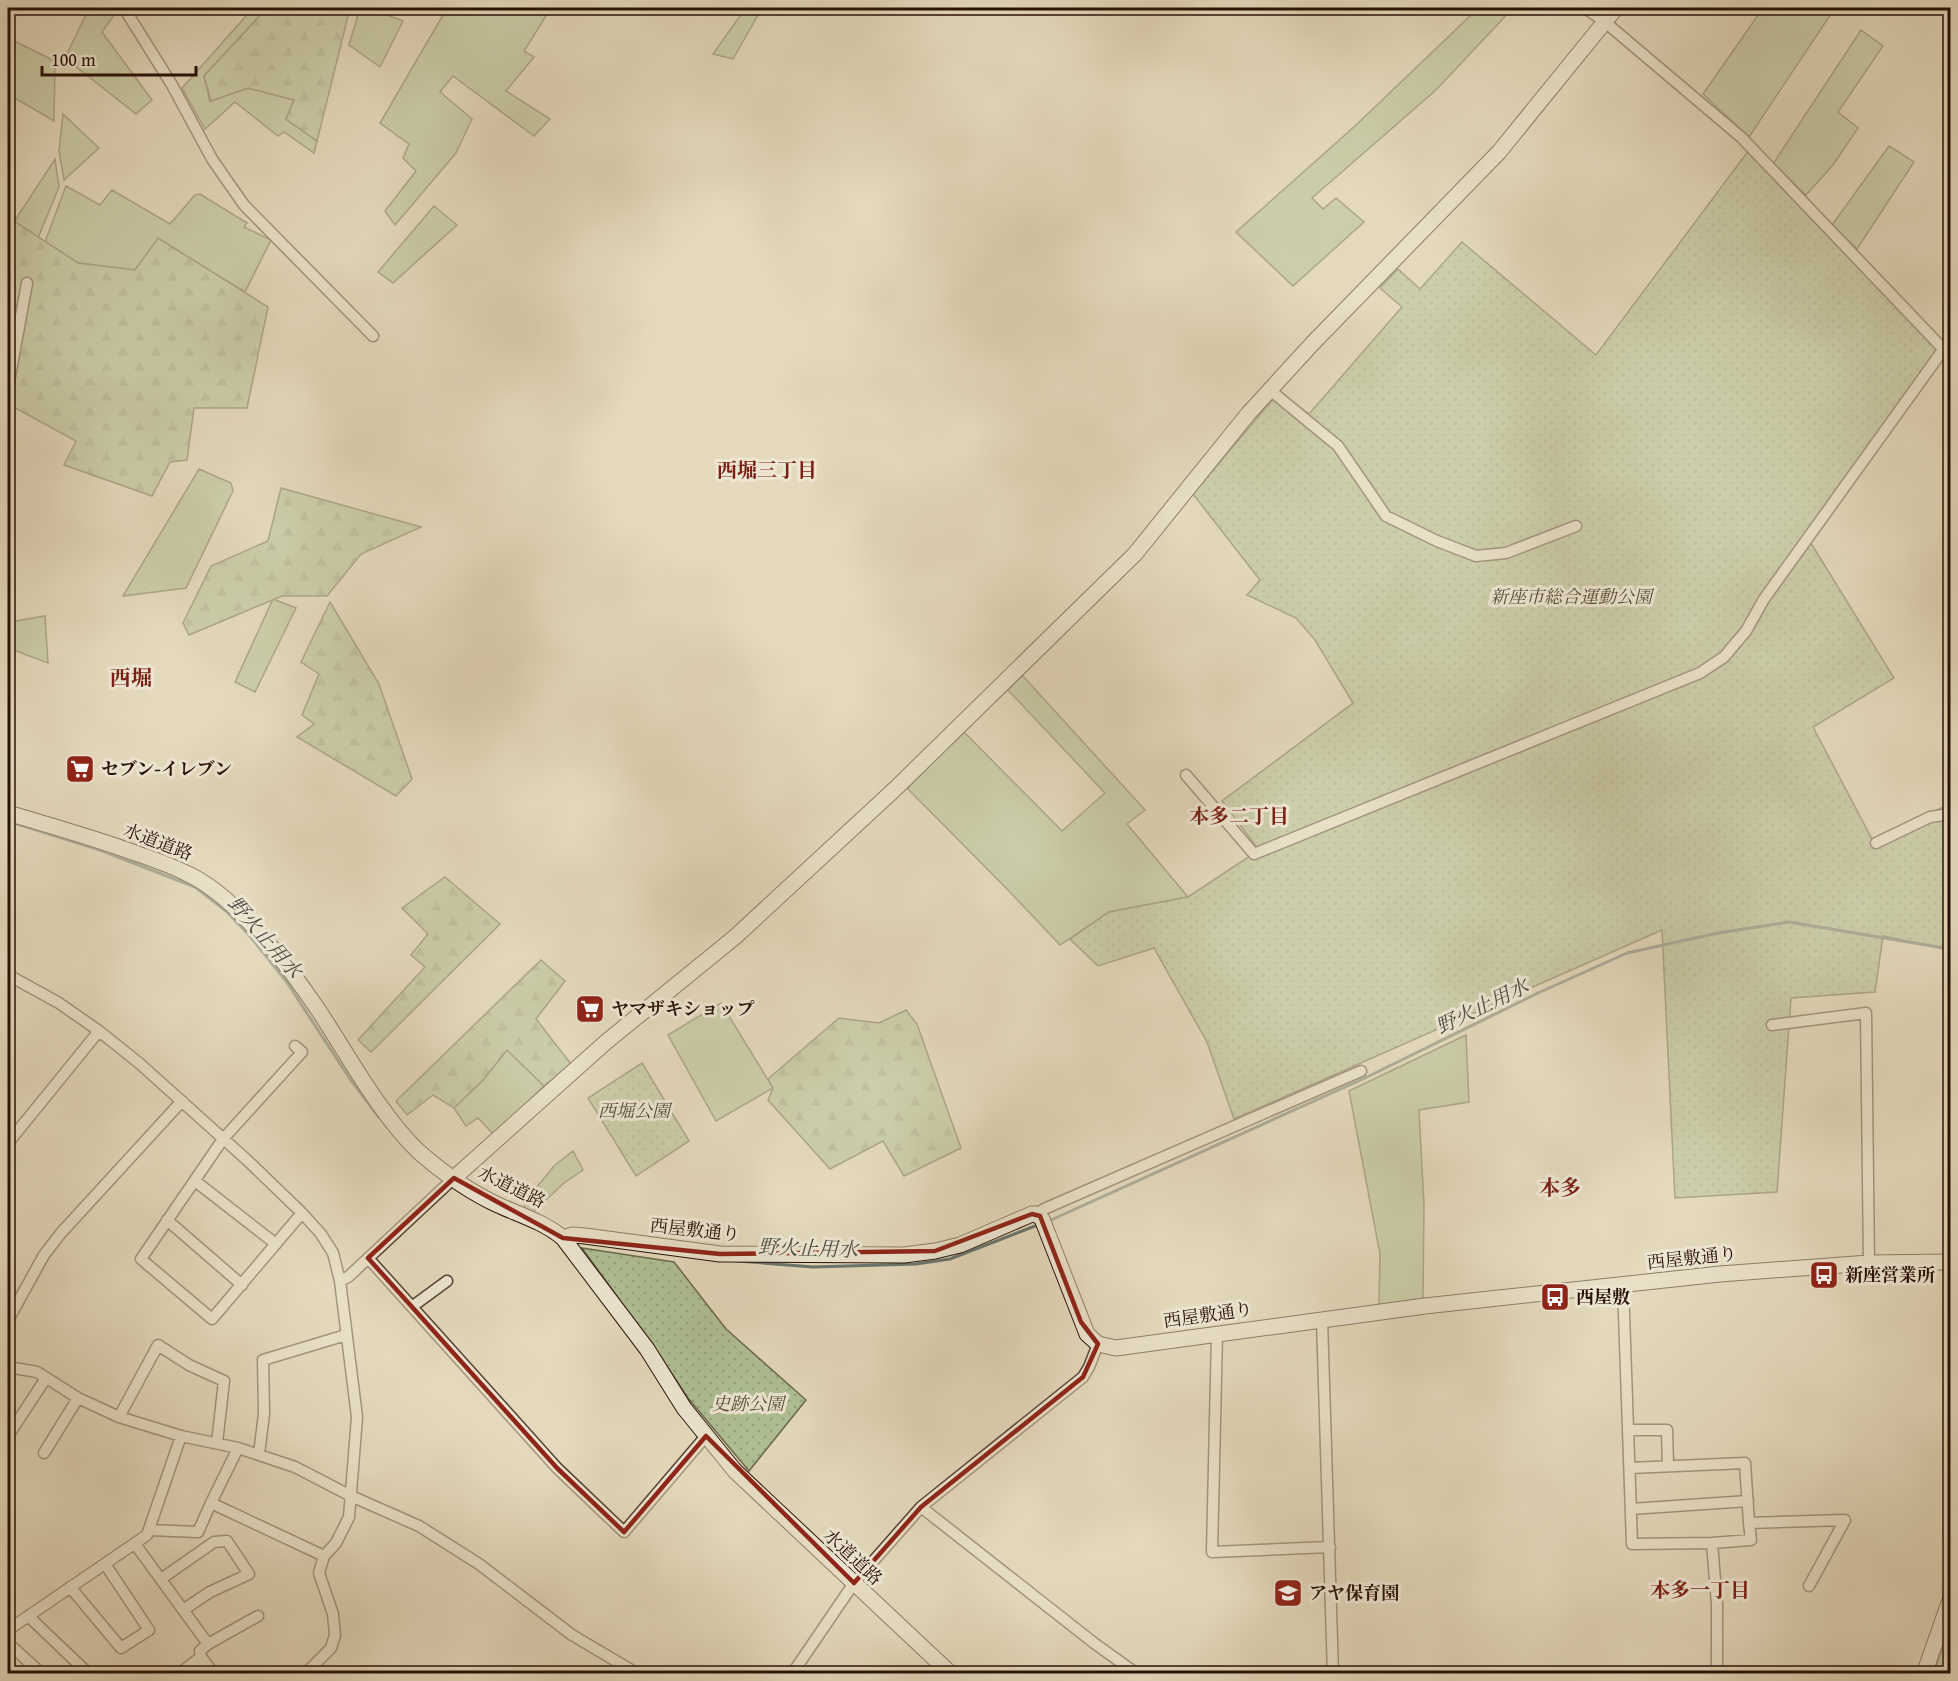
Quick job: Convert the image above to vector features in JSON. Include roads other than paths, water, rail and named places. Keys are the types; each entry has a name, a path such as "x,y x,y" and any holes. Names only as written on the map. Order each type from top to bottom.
{"street":[{"path":"124,8 172,85 212,159 244,205 373,336"},
{"path":"1186,775 1254,854 1700,673 1724,657 1746,631 1764,599 1947,353 1742,138 1605,22 1585,8"},
{"path":"340,1281 348,1277 454,1178 606,1042 735,937 911,773 1056,633 1139,549 1248,414 1312,344 1499,152 1616,8"},
{"path":"8,387 27,283"},
{"path":"1270,390 1338,446 1386,516 1437,541 1476,556 1506,553 1576,526"},
{"name":"水道道路","path":"8,813 71,831 158,861 193,876 215,891 246,920 287,969 315,1005 359,1073 418,1151 454,1178 496,1204 547,1226 562,1238 632,1328 672,1392 735,1471 951,1674"},
{"path":"1876,843 1930,817 1950,814"},
{"path":"8,975 59,1003 99,1031 182,1101 302,1213 321,1234 333,1253 340,1281 357,1417 349,1517 336,1543 324,1556 319,1573 333,1614 335,1635 331,1648 306,1674"},
{"path":"1773,1025 1866,1013 1869,1263"},
{"path":"8,1143 99,1031"},
{"path":"295,1046 302,1052 223,1139 141,1259 212,1319 302,1213"},
{"path":"792,1674 854,1583 921,1507 1083,1377 1089,1368 1098,1344 1091,1340 1084,1328 1042,1220 1036,1214 1361,1071"},
{"path":"8,1320 44,1255 61,1233 182,1101"},
{"path":"195,1181 276,1244"},
{"name":"西屋敷通り","path":"562,1238 573,1235 585,1236 720,1254 904,1255 960,1245 1036,1214"},
{"path":"167,1221 242,1285"},
{"path":"368,1258 557,1468 624,1532 706,1436"},
{"name":"西屋敷通り","path":"1098,1344 1116,1348 1322,1319 1785,1268 1869,1263 1950,1262"},
{"path":"413,1306 447,1281"},
{"path":"1623,1285 1632,1544 1712,1543 1750,1539 1745,1463 1630,1468"},
{"path":"1322,1319 1333,1674"},
{"path":"1217,1334 1212,1552 1330,1547"},
{"path":"259,1454 264,1414 263,1360 346,1335"},
{"path":"118,1417 158,1345 189,1365 224,1381 217,1443"},
{"path":"8,1367 37,1372 78,1398 118,1417 181,1437 238,1448 295,1467 351,1496 419,1526 479,1564 572,1635 638,1674"},
{"path":"8,1436 46,1378"},
{"path":"44,1453 78,1398"},
{"path":"1629,1430 1667,1430 1668,1466"},
{"path":"8,1630 147,1535 181,1437"},
{"path":"149,1530 198,1532 238,1448"},
{"path":"1631,1509 1748,1501"},
{"path":"211,1503 324,1556"},
{"path":"921,1507 1137,1674"},
{"path":"1749,1523 1845,1520 1809,1586"},
{"path":"160,1579 214,1542 227,1541 249,1574 210,1592 183,1610"},
{"path":"1712,1543 1717,1604 1718,1674"},
{"path":"135,1544 208,1644"},
{"path":"70,1587 121,1648 149,1630 105,1564"},
{"path":"1924,1674 1950,1600"},
{"path":"28,1616 89,1674"},
{"path":"214,1674 201,1657 200,1651 208,1644 258,1616"},
{"path":"8,1643 42,1674"},
{"path":"179,1674 201,1657"}],"waterway":[{"name":"野火止用水","path":"8,821 100,850 195,887 226,911 249,935 286,981 350,1079 379,1117"},
{"name":"野火止用水","path":"1051,1220 1365,1078 1538,993 1627,953 1718,933 1789,922 1950,949"},
{"name":"野火止用水","path":"738,1261 813,1267 916,1264 950,1259 1035,1226"}],"place":[{"name":"セブン-イレブン","path":"80,769"},
{"name":"ヤマザキショップ","path":"590,1009"},
{"name":"新座営業所","path":"1824,1275"},
{"name":"西屋敷","path":"1555,1297"},
{"name":"アヤ保育園","path":"1288,1593"}],"district":[{"name":"西堀三丁目","path":"767,470"},
{"name":"西堀","path":"131,678"},
{"name":"本多二丁目","path":"1239,816"},
{"name":"本多","path":"1560,1188"},
{"name":"本多一丁目","path":"1700,1590"}],"park label":[{"name":"新座市総合運動公園","path":"1571,597"},
{"name":"西堀公園","path":"634,1111"},
{"name":"史跡公園","path":"748,1404"}]}
